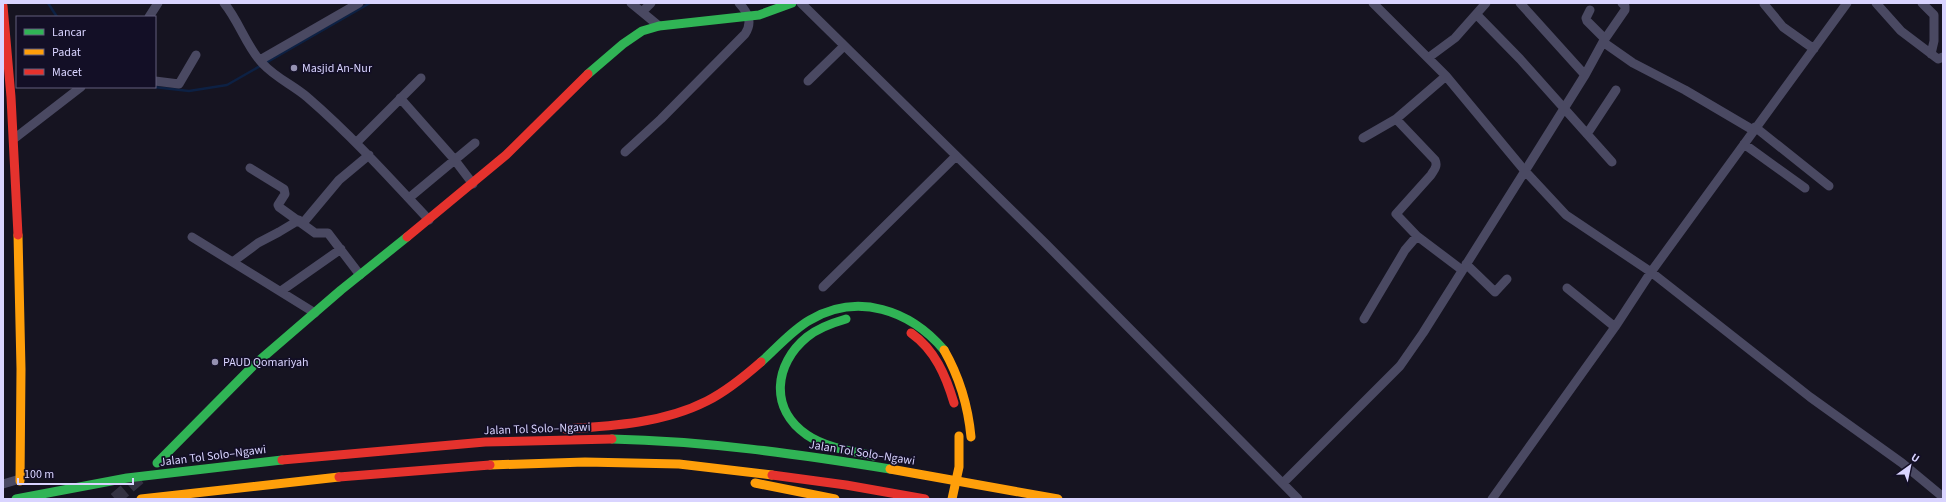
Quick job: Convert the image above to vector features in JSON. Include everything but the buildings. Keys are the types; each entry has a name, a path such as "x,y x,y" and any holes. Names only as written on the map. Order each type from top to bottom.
{"main road":[{"path":"157,463 254,365 360,274 473,184 506,155 595,67 634,36 659,26 748,16 792,3"},
{"path":"3,6 11,78 14,138 21,369 20,480"},
{"path":"559,429 613,425 651,420 701,404 724,391 746,375 810,320 840,309 875,307 895,313 922,327 933,336 955,369 969,416 971,441"},
{"path":"854,318 829,324 808,335 801,341 786,362 780,388 781,400 785,413 794,424 806,434 820,442 1043,496"},
{"path":"905,330 917,337 925,345 940,366 956,409"},
{"path":"426,446 528,431"},
{"path":"952,499 959,467 959,433"},
{"name":"Jalan Tol Solo–Ngawi","path":"16,499 125,479 248,463 426,446 517,440 590,439 675,442 756,449 849,462 1058,499"},
{"path":"585,462 732,478 835,499"},
{"path":"141,499 360,475 470,466 585,462 679,464 755,472 846,485 926,499"},
{"path":"965,492 969,471"}],"street":[{"path":"149,16 158,3"},
{"path":"224,3 261,61 272,73 299,90 369,155 429,220"},
{"path":"261,61 359,3"},
{"path":"631,3 659,26"},
{"path":"642,12 651,3"},
{"path":"625,152 661,119 741,39 750,25 748,16 739,3"},
{"path":"801,3 1298,499"},
{"path":"1373,3 1446,76 1525,171 1566,215 1651,272 1810,397 1902,463 1943,497"},
{"path":"1428,58 1445,47 1477,15 1486,3"},
{"path":"1520,3 1585,75"},
{"path":"1283,483 1402,363 1424,333 1585,75 1604,41 1625,10 1625,6 1622,3"},
{"path":"1492,499 1615,327 1651,272 1847,3"},
{"path":"1876,3 1901,31 1938,59 1943,57"},
{"path":"1922,3 1934,15 1934,41 1932,54"},
{"path":"1764,4 1783,27 1814,49"},
{"path":"1590,10 1586,18 1588,23 1604,41 1633,63 1754,129 1829,186"},
{"path":"1477,15 1520,59 1612,162"},
{"path":"808,81 844,46"},
{"path":"156,81 179,84 196,55"},
{"path":"1363,138 1396,119 1446,76"},
{"path":"356,143 421,78"},
{"path":"14,138 81,88"},
{"path":"1587,134 1616,90"},
{"path":"400,98 454,159 473,184"},
{"path":"1396,119 1436,164 1431,175 1396,214 1417,236 1464,267 1495,292 1507,279"},
{"path":"409,198 475,143"},
{"path":"1744,144 1805,188"},
{"path":"234,261 258,242 301,221 339,180 369,155"},
{"path":"823,287 956,156"},
{"path":"250,168 284,189 285,194 278,205 279,207 301,221 315,233 328,233 360,274"},
{"path":"1364,319 1405,250 1417,236"},
{"path":"192,237 234,261 315,313"},
{"path":"281,291 341,249"},
{"path":"1567,288 1615,327"},
{"path":"3,484 20,480"}],"waterway":[{"path":"48,3 56,16"},
{"path":"156,87 189,91 227,85 370,3"}],"tunnel":[{"path":"115,499 143,475"}],"traffic: fast":[{"path":"588,74 623,44 642,31 659,26 759,15 792,3"},
{"path":"157,463 254,365 341,290 407,237"},
{"path":"761,362 803,324 828,312 846,307 865,307 882,310 899,316 915,324 944,350"},
{"path":"846,319 820,328 807,337 796,348 782,373 780,386 782,400 786,413 807,435 831,446 874,456"},
{"path":"612,439 717,445 821,458 890,469"},
{"path":"16,499 127,478 282,460"}],"traffic: slow":[{"path":"18,235 21,369 20,481"},
{"path":"944,350 959,381 968,414 971,437"},
{"path":"952,499 959,467 959,436"},
{"path":"490,465 585,462 679,464 772,475"},
{"path":"890,469 1058,499"},
{"path":"141,499 339,477"},
{"path":"755,483 835,499"}],"traffic: jam":[{"path":"3,6 11,97 18,235"},
{"path":"407,237 506,155 588,74"},
{"path":"911,333 927,347 938,364 943,373 954,403"},
{"path":"565,429 620,425 656,419 691,408 722,393 761,362"},
{"path":"282,460 485,442 612,439"},
{"path":"339,477 490,465"},
{"path":"772,475 846,485 925,499"}],"place":[{"name":"Masjid An-Nur","path":"294,68"},
{"name":"PAUD Qomariyah","path":"215,362"}]}
